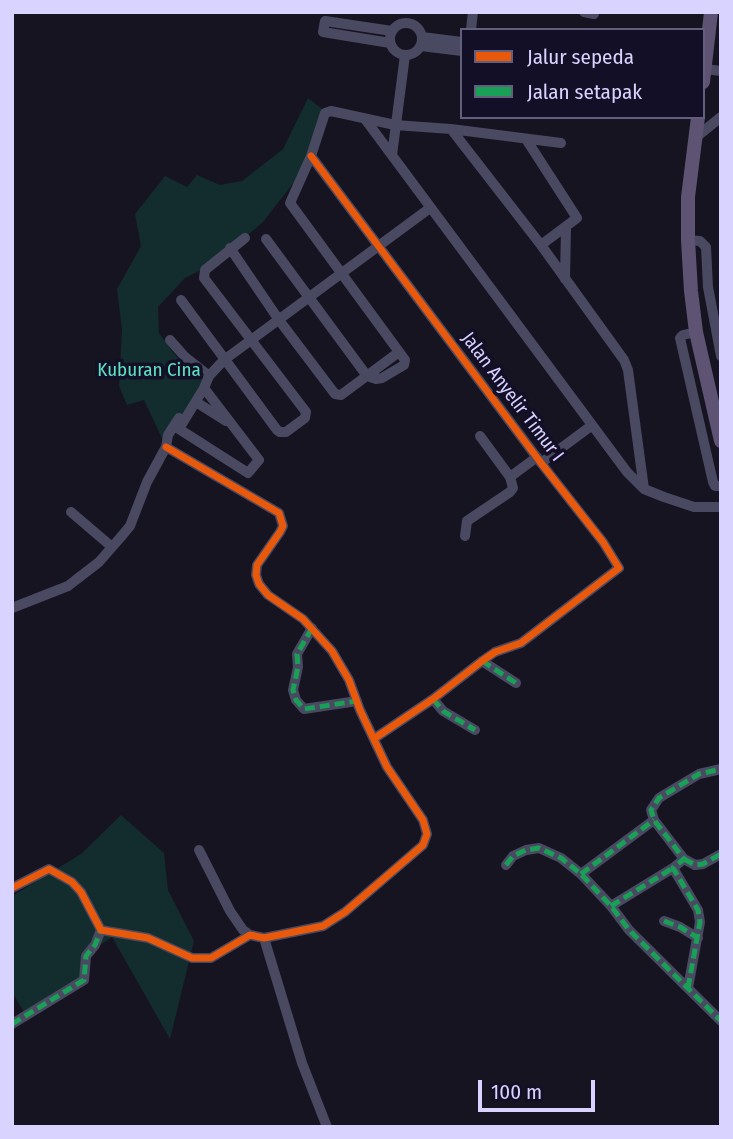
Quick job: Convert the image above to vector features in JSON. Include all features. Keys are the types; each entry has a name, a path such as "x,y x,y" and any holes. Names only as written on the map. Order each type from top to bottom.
{"main road":[{"path":"705,65 715,29 711,12"},
{"path":"698,119 689,184 691,291 696,328 721,441"}],"street":[{"path":"316,12 325,21 392,31"},
{"path":"325,21 324,33 390,43 396,51 405,55 414,53 421,41 418,28 409,18 392,31 390,43"},
{"path":"421,41 460,42"},
{"path":"421,41 460,51"},
{"path":"392,155 405,55"},
{"path":"266,239 367,376 379,379 402,357 289,203 311,156 323,115 327,111 395,125 561,143"},
{"path":"695,138 721,117"},
{"path":"365,119 627,472 644,489 694,507 721,507"},
{"path":"451,129 624,360 628,370 644,489"},
{"path":"526,139 575,212 576,221 541,246"},
{"name":"Jalan Anyelir Timur I","path":"311,156 603,541 619,568 522,643 495,652 482,661"},
{"path":"170,341 207,382 233,426 259,460 248,473 179,429 207,382 224,360 430,208"},
{"path":"565,279 566,228"},
{"path":"181,300 280,432 286,432 305,418 306,412 203,275 245,237"},
{"path":"688,240 700,241 706,247 721,356"},
{"path":"230,248 279,320 335,394 341,395 367,376"},
{"path":"717,322 696,328 680,338 713,482 715,486 721,486"},
{"path":"12,608 68,586 99,562 112,547 130,526 147,482 166,447 168,435 198,388 207,382"},
{"path":"196,402 233,426"},
{"path":"510,477 591,426"},
{"path":"465,536 467,522 513,488 510,477 480,436"},
{"path":"166,447 279,513 283,526 260,560 256,575 263,591 303,619 332,652 349,680 387,767 427,827 423,845 345,912 323,926 264,939 243,930 230,911 199,850"},
{"path":"71,512 112,547"},
{"path":"312,628 297,654 298,667 293,690 296,700 304,709 357,701"},
{"path":"374,738 433,699 482,661 516,683"},
{"path":"433,699 443,711 475,730"},
{"path":"721,769 699,774 659,799 651,810 654,820 684,859 695,865 703,864 721,854"},
{"path":"581,874 654,820"},
{"path":"506,865 513,856 539,848 561,858 581,874 629,930 721,1021"},
{"path":"611,906 684,859"},
{"path":"673,868 698,910 700,922 688,988"},
{"path":"12,888 49,869 81,892 101,930"},
{"path":"664,921 698,938"},
{"path":"101,930 148,938 192,958 211,958 250,935"},
{"path":"12,1024 84,980 85,959 101,930"},
{"path":"264,939 302,1063 327,1127"}],"green space":[{"name":"Kuburan Cina","path":"308,98 325,111 302,172 263,222 214,264 185,278 158,307 159,333 175,355 205,382 166,447 144,400 127,405 119,386 122,330 117,289 141,246 135,214 165,176 187,187 197,175 220,185 242,181 283,149"},
{"path":"121,815 164,853 168,890 194,941 170,1039 112,937 83,957 82,980 28,1019 12,992 12,896 81,854"}],"marked path":[{"path":"312,628 297,654 298,667 293,690 296,700 304,709 357,701"},
{"path":"482,661 516,683"},
{"path":"433,699 443,711 475,730"},
{"path":"688,988 700,922 698,910 673,868 684,859 654,820 651,810 659,798 699,774 721,769"},
{"path":"581,874 654,820"},
{"path":"506,865 513,856 539,848 561,858 581,874 629,930 721,1021"},
{"path":"684,859 695,865 703,864 721,854"},
{"path":"611,906 673,868"},
{"path":"664,921 698,938"},
{"path":"12,1024 84,980 86,956 95,945 101,930"}],"cycle path":[{"path":"311,156 603,542 619,568 521,643 495,652 375,738"},
{"path":"12,888 49,869 72,882 81,892 101,930 148,938 192,958 211,958 250,935 264,938 323,926 345,912 423,845 427,834 423,820 387,767 349,680 332,651 303,619 268,595 259,584 257,565 283,526 279,513 166,447"}]}
